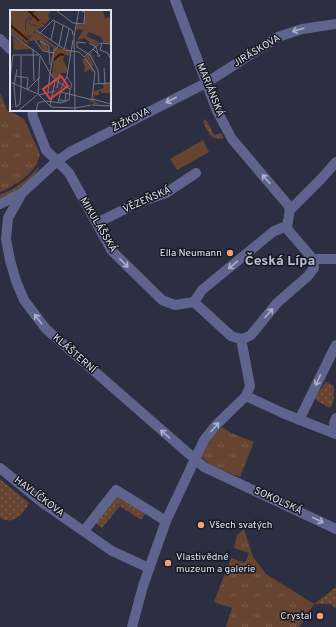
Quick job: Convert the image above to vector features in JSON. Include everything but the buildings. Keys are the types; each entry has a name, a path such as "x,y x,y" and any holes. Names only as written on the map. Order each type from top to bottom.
{"street":[{"name":"MARIÁNSKÁ","path":"175,0 217,111 232,139 288,205 290,210"},
{"name":"JIRÁSKOVA","path":"206,83 278,37 302,29 336,24"},
{"path":"0,40 10,49"},
{"name":"ŽIŽKOVA","path":"22,193 57,161 93,139 206,83"},
{"name":"MIKULÁŠSKÁ","path":"32,111 32,117 46,150 68,173 112,251 162,300 175,305 194,302"},
{"path":"287,226 274,231 244,255 202,290 194,302 231,336 241,339 250,335 277,304 314,268 313,259 291,234 287,226 290,210 336,162"},
{"name":"VĚZEŇSKÁ","path":"97,223 166,192 196,173"},
{"path":"0,204 22,193"},
{"name":"KLÁŠTERNÍ","path":"22,193 4,216 10,260 16,281 24,300 46,329 195,460 204,467 220,474"},
{"path":"313,259 336,259"},
{"path":"132,627 149,568 166,521 204,440 216,425 246,396 250,386 241,339"},
{"path":"300,420 336,345"},
{"path":"246,396 285,414 335,433 334,423 336,418"},
{"name":"HAVLÍČKOVA","path":"0,468 42,503 81,528 112,551 149,568"},
{"name":"SOKOLSKÁ","path":"220,474 336,529"},
{"path":"81,528 116,490 166,521"}],"green space":[{"path":"0,92 7,110 24,119 40,154 37,164 29,174 19,182 0,192"},
{"path":"206,119 214,135 221,133 224,138 219,139 210,135 203,121"},
{"path":"203,140 209,152 177,170 170,159"},
{"path":"38,167 39,168 35,174 27,183 0,199 0,195 21,184"},
{"path":"326,382 334,386 334,400 330,408 317,401 315,397"},
{"path":"222,427 231,433 254,442 240,477 210,465 201,456 209,439"},
{"path":"0,479 29,503 24,511 13,520 4,520 0,517"},
{"path":"117,495 145,514 141,520 120,506 102,528 95,523"},
{"path":"244,529 253,557 266,574 314,604 299,627 226,627 232,608 214,602 231,558 245,563 249,553 234,548 237,535"},
{"path":"336,587 336,608 330,604 314,604"}],"place":[{"name":"Ella Neumann","path":"230,253"},
{"name":"Všech svatých","path":"201,525"},
{"name":"Vlastivědné muzeum a galerie","path":"168,563"},
{"name":"Crystal","path":"320,616"}],"district":[{"name":"Česká Lípa","path":"280,261"}]}
